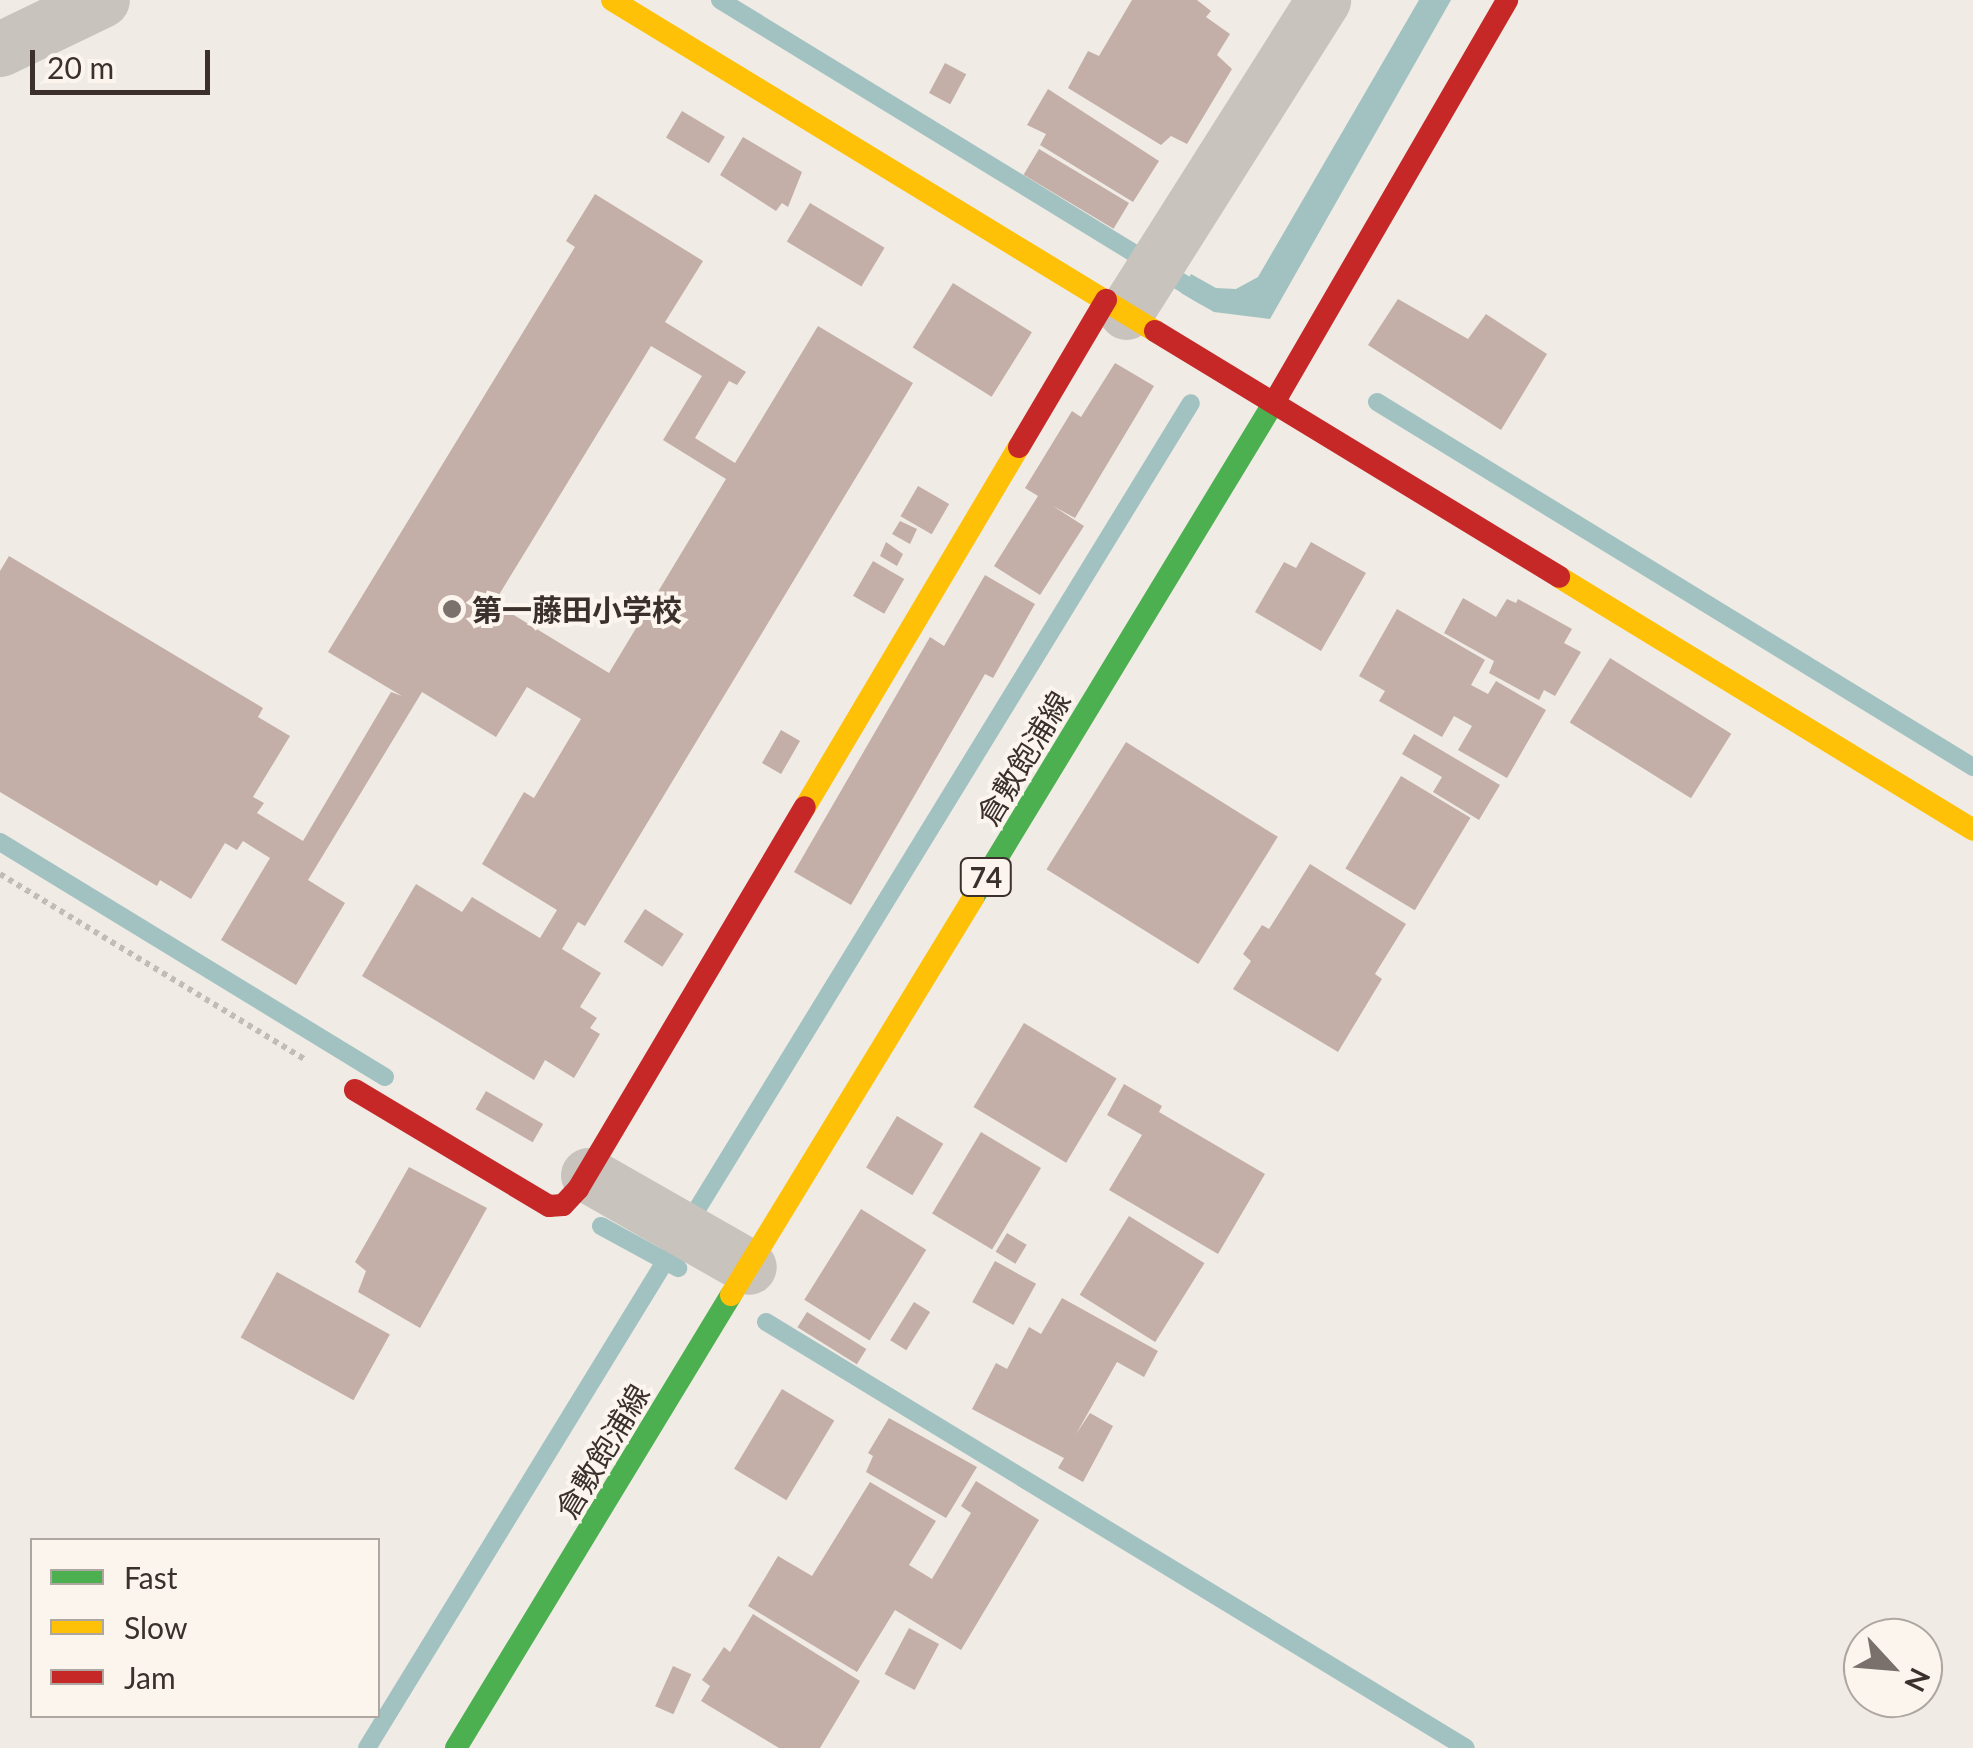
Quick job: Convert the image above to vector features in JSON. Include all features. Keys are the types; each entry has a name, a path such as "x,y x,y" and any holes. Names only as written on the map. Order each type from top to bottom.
{"street":[{"path":"0,48 102,0"},
{"path":"612,0 1136,285 1275,402 1973,830"},
{"path":"354,1090 549,1206 563,1205 588,1175 1136,285 1323,0"},
{"name":"倉敷飽浦線","path":"456,1748 1275,402 1507,0"},
{"path":"588,1175 749,1267"}],"path":[{"path":"0,874 354,1090"}],"water":[{"path":"1419,0 1451,0 1270,319 1214,312 1181,293 1191,274 1216,288 1236,289 1258,277"}],"building":[{"path":"1132,0 1197,0 1211,11 1206,17 1230,34 1217,55 1232,69 1187,144 1171,136 1161,145 1068,88 1088,51 1099,56"},
{"path":"945,63 966,74 950,104 929,93"},
{"path":"1048,89 1159,161 1133,202 1040,145 1046,134 1027,125"},
{"path":"682,111 725,137 709,163 666,138"},
{"path":"743,137 802,172 788,207 782,203 776,211 720,175"},
{"path":"1039,149 1129,203 1114,229 1024,175"},
{"path":"595,194 703,261 665,322 746,372 737,385 729,381 695,438 735,463 818,326 913,383 585,926 578,922 562,949 601,973 580,1007 597,1018 590,1028 600,1034 574,1078 545,1060 534,1080 362,976 416,884 462,912 472,897 540,938 557,910 482,864 524,792 534,798 581,719 527,687 496,737 422,692 308,880 345,903 296,985 221,940 270,858 243,841 237,850 225,843 191,899 160,880 157,886 0,792 0,571 9,556 263,708 258,717 290,736 253,797 264,803 257,813 303,841 391,692 402,696 328,652 575,247 566,241","holes":["651,346 702,376 663,440 726,479 609,673 494,603"]},
{"path":"810,203 885,248 861,286 787,242"},
{"path":"953,283 1032,332 992,397 913,347"},
{"path":"1398,299 1468,339 1486,314 1547,354 1501,430 1368,345"},
{"path":"1115,363 1154,386 1075,518 1053,506 1084,526 1040,595 994,566 1038,496 1025,488 1072,411 1081,417"},
{"path":"918,486 949,504 932,534 901,516"},
{"path":"900,521 917,529 910,544 892,534"},
{"path":"886,542 903,554 897,566 880,556"},
{"path":"1311,542 1366,573 1321,651 1255,612 1284,562 1296,568"},
{"path":"873,561 904,579 884,614 853,596"},
{"path":"985,575 1035,604 993,678 985,674 851,905 794,872 930,637 944,646"},
{"path":"1463,598 1496,617 1507,599 1516,603 1518,599 1572,629 1564,643 1581,652 1555,696 1544,690 1539,700 1489,673 1494,661 1444,633"},
{"path":"1397,609 1485,660 1471,685 1488,694 1496,681 1546,710 1507,778 1458,750 1472,726 1454,716 1442,737 1379,701 1385,691 1359,676"},
{"path":"1610,658 1731,734 1691,798 1570,722"},
{"path":"781,730 800,741 781,774 762,763"},
{"path":"1414,734 1500,785 1479,820 1433,792 1442,777 1402,754"},
{"path":"1126,742 1278,837 1198,964 1047,869"},
{"path":"1401,776 1470,818 1415,910 1345,869"},
{"path":"1310,864 1406,924 1375,974 1382,979 1338,1052 1233,989 1251,961 1243,954 1262,925 1269,929"},
{"path":"645,909 684,934 662,967 624,942"},
{"path":"1024,1023 1117,1079 1066,1163 974,1107"},
{"path":"1124,1084 1162,1106 1159,1112 1265,1174 1218,1254 1109,1190 1142,1135 1107,1115"},
{"path":"486,1091 543,1124 533,1142 476,1109"},
{"path":"897,1116 943,1144 912,1195 866,1167"},
{"path":"981,1132 1041,1168 992,1249 932,1213"},
{"path":"409,1167 487,1208 420,1328 358,1292 366,1271 355,1262"},
{"path":"861,1209 926,1250 870,1341 804,1300"},
{"path":"1129,1216 1204,1263 1155,1342 1080,1295"},
{"path":"1007,1233 1027,1245 1015,1264 996,1252"},
{"path":"995,1261 1036,1284 1013,1325 972,1302"},
{"path":"277,1272 390,1335 353,1400 241,1338"},
{"path":"1062,1298 1158,1351 1144,1377 1117,1362 1076,1434 1090,1413 1113,1426 1083,1482 1058,1468 1064,1458 972,1409 996,1363 1007,1369 1029,1327 1041,1334"},
{"path":"914,1302 930,1312 906,1350 890,1340"},
{"path":"807,1312 866,1349 857,1364 797,1327"},
{"path":"782,1389 834,1420 786,1500 734,1469"},
{"path":"889,1418 977,1467 946,1518 866,1472 873,1456 868,1453"},
{"path":"976,1481 1039,1520 961,1650 895,1610 857,1672 748,1606 778,1556 812,1576 870,1482 936,1521 909,1565 932,1579 971,1513 961,1506"},
{"path":"753,1614 860,1681 820,1748 779,1748 701,1701 710,1686 702,1680 724,1647 730,1652"},
{"path":"909,1628 939,1644 915,1690 885,1674"},
{"path":"673,1666 691,1674 673,1714 655,1706"}],"waterway":[{"path":"720,0 1204,296"},
{"path":"1377,402 1973,767"},
{"path":"367,1748 1191,403"},
{"path":"0,842 385,1077"},
{"path":"601,1226 678,1268"},
{"path":"766,1322 1466,1748"}],"traffic: fast":[{"path":"973,898 1279,394"},
{"path":"456,1748 731,1295"}],"traffic: slow":[{"path":"612,0 1155,331"},
{"path":"805,807 1019,447"},
{"path":"1559,577 1973,830"},
{"path":"731,1295 973,898"}],"traffic: jam":[{"path":"1279,394 1507,0"},
{"path":"1019,447 1106,300"},
{"path":"1155,331 1559,577"},
{"path":"355,1090 549,1206 563,1205 578,1189 805,807"}],"place":[{"name":"第一藤田小学校","path":"452,609"}]}
